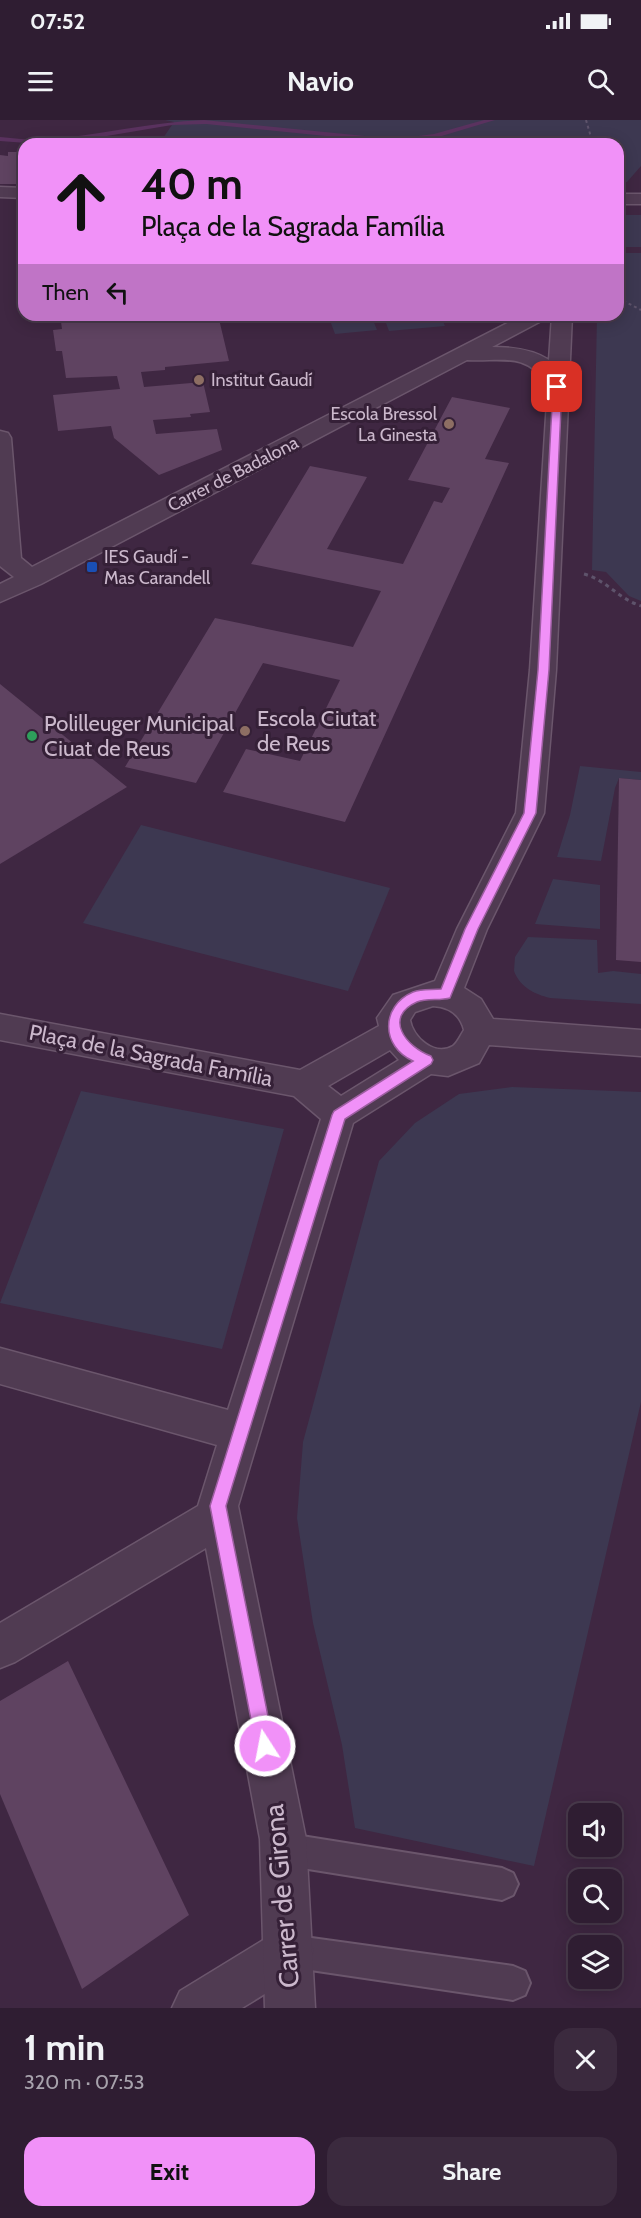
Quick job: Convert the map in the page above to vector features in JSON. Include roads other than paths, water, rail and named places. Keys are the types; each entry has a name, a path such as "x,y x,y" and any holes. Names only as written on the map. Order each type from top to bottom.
{"street":[{"path":"0,192 18,192"},
{"path":"624,199 641,199"},
{"name":"Carrer de Badalona","path":"0,594 527,321"},
{"path":"446,994 472,929 530,813 543,670 561,325"},
{"name":"Carrer de Badalona","path":"506,332 561,325"},
{"name":"Carrer de Badalona","path":"466,354 561,325"},
{"name":"Carrer de Badalona","path":"466,354 508,354 534,358 552,373 557,383"},
{"path":"0,438 9,561 32,579"},
{"path":"446,994 467,1004 475,1012 480,1031 471,1049 462,1056 451,1060 426,1060 405,1049 394,1032 394,1021 398,1010 406,1002 418,996 446,994"},
{"name":"Plaça de la Sagrada Família","path":"0,1027 303,1084 339,1115"},
{"path":"480,1031 641,1043"},
{"name":"Plaça de la Sagrada Família","path":"303,1084 394,1032"},
{"path":"0,1366 240,1432 339,1115 426,1060"},
{"name":"Carrer de Girona","path":"240,1432 218,1506 283,1849 290,1951 290,2008"},
{"path":"0,1647 220,1516"},
{"path":"197,2008 290,1951"}],"lane":[{"path":"283,1849 502,1884"},
{"path":"290,1951 513,1983"}],"waterway":[{"path":"419,138 435,136 492,120"},
{"path":"83,138 172,123 206,122 365,138"},
{"path":"0,139 18,140"}],"place":[{"name":"Institut Gaudí","path":"199,380"},
{"name":"Escola Bressol La Ginesta","path":"449,424"},
{"name":"IES Gaudí - Mas Carandell","path":"92,567"},
{"name":"Escola Ciutat de Reus","path":"245,731"},
{"name":"Polilleuger Municipal Ciuat de Reus","path":"32,736"}]}
